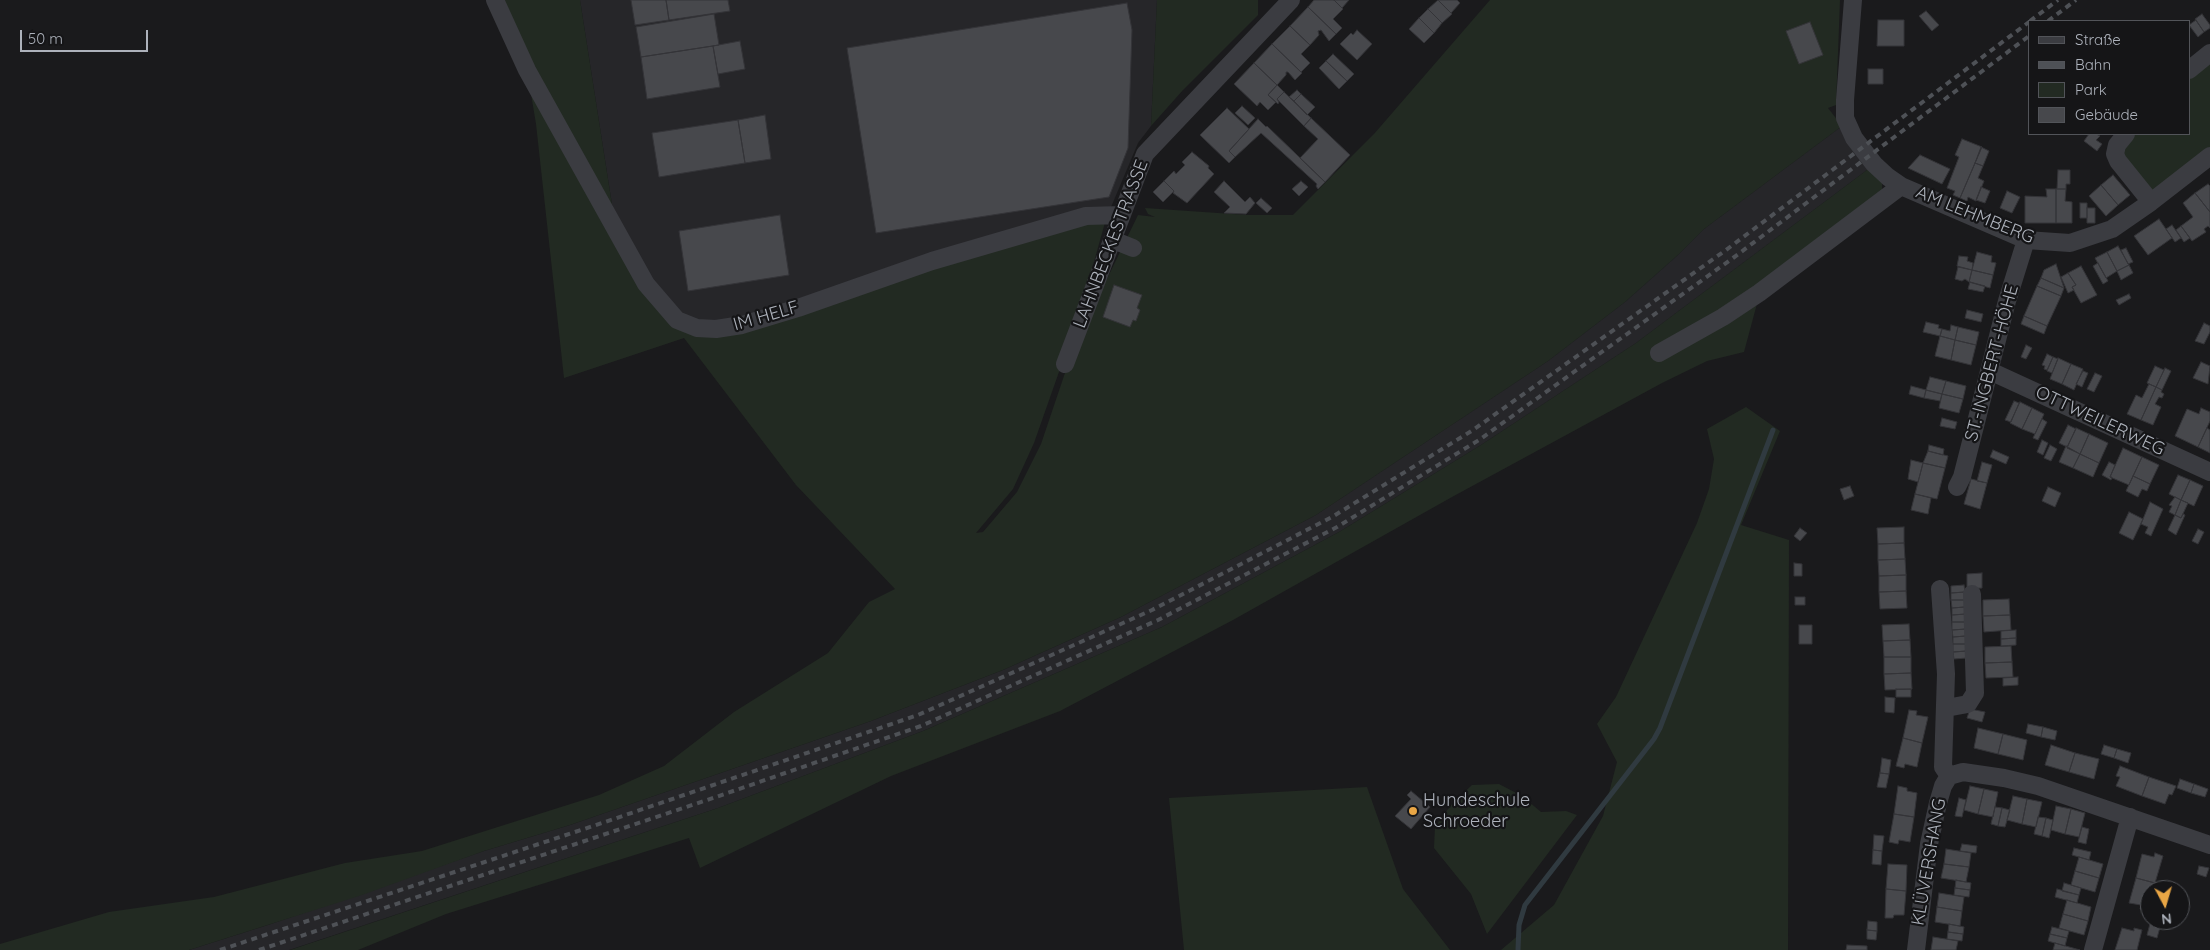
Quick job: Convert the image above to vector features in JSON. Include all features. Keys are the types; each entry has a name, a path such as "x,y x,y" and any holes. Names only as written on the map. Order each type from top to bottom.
{"street":[{"name":"IM HELF","path":"495,0 527,70 646,284 677,320 697,328 716,329 742,325 932,261 1086,216 1122,215"},
{"name":"LAHNBECKESTRASSE","path":"1066,364 1145,154 1291,0"},
{"name":"AM LEHMBERG","path":"1853,0 1845,118 1854,138 1881,171 1901,186 2026,240 2070,243 2112,229 2151,202 2210,156"},
{"path":"2190,69 2210,53"},
{"path":"2125,135 2117,145 2115,154 2118,162 2151,202"},
{"path":"1659,353 1723,317 1759,293 1901,186"},
{"path":"1113,240 1133,248"},
{"name":"ST.-INGBERT-HÖHE","path":"1957,487 1962,477 2007,301 2026,240"},
{"name":"OTTWEILERWEG","path":"1990,371 2210,472"},
{"name":"KLÜVERSHANG","path":"1940,589 1946,708 1943,767 1949,776"},
{"path":"1946,708 1968,704 1973,699 1972,594"},
{"name":"KLÜVERSHANG","path":"1916,950 1929,844 1938,803 1943,786 1949,776 1963,772 2004,778 2077,798 2210,844"},
{"path":"2093,950 2130,817"}],"shaded area":[{"path":"580,0 1157,0 1151,126 1138,143 1106,219 698,333 618,243"},
{"path":"1842,126 1871,167 1636,343 1481,445 1339,532 1162,627 923,731 718,808 289,950 189,950 484,851 570,825 871,721 1003,670 1121,617 1316,515 1548,361 1625,302 1704,229"}],"green space":[{"path":"496,0 580,0 618,243 698,333 930,266 1106,219 1079,315 1034,443 1013,489 976,533 983,532 1017,492 1041,444 1068,364 1138,215 1155,217 1148,214 1145,208 1247,215 1293,215 1374,134 1490,0 1840,0 1836,105 1828,108 1842,126 1704,229 1625,302 1548,361 1316,515 1121,617 1003,670 871,721 570,825 484,851 362,895 189,950 0,950 0,944 109,912 214,897 345,863 422,851 599,795 664,766 734,712 828,653 869,602 895,589 796,485 684,338 564,378 536,124 527,70"},
{"path":"1157,0 1258,0 1258,15 1183,90 1151,126"},
{"path":"2210,57 2210,149 2156,191 2147,190 2119,147 2130,135 2190,135 2190,74"},
{"path":"1871,167 1882,181 1882,199 1758,300 1744,352 1707,361 1662,383 1452,497 1233,620 1060,711 891,776 700,868 689,838 446,914 358,950 290,950 718,808 923,731 1162,627 1339,532 1481,445 1636,343"},
{"path":"1746,407 1780,431 1741,525 1789,540 1788,950 1501,950 1554,905 1603,816 1617,762 1597,724 1616,697 1697,523 1709,489 1714,459 1707,429"},
{"name":"Hundeschule Schroeder","path":"1499,784 1522,796 1541,812 1566,811 1577,815 1487,934 1471,894 1434,848 1435,827 1451,805 1472,785"},
{"path":"1367,787 1403,889 1450,950 1184,950 1169,798"}],"building":[{"path":"631,0 666,0 669,20 635,25"},
{"path":"666,0 728,0 730,11 669,20"},
{"path":"1314,0 1334,0 1343,9 1333,19 1342,28 1336,34 1308,7"},
{"path":"1334,0 1349,0 1342,8"},
{"path":"1438,0 1452,14 1442,23 1428,9"},
{"path":"1438,0 1457,0 1460,3 1451,13"},
{"path":"1127,3 1132,30 1128,148 1109,197 876,233 847,48"},
{"path":"1308,7 1336,34 1329,41 1321,30 1318,31 1319,35 1310,45 1290,26"},
{"path":"1428,9 1442,23 1434,33 1419,18"},
{"path":"1926,11 1939,25 1932,31 1919,16"},
{"path":"714,14 719,45 641,57 636,27"},
{"path":"2202,14 2210,25 2210,28 2204,32 2195,19"},
{"path":"1419,18 1434,33 1424,43 1409,29"},
{"path":"1878,20 1904,20 1904,46 1877,46"},
{"path":"2196,20 2204,32 2198,37 2190,24"},
{"path":"1810,22 1823,55 1799,64 1786,31"},
{"path":"1290,26 1310,45 1301,54 1310,63 1301,72 1272,44"},
{"path":"1357,30 1372,44 1357,60 1340,44"},
{"path":"740,41 745,69 718,74 713,46"},
{"path":"1272,44 1302,73 1295,80 1286,72 1286,75 1277,85 1254,63"},
{"path":"713,46 720,87 647,99 641,57"},
{"path":"1333,54 1354,74 1347,81 1326,61"},
{"path":"1326,61 1347,81 1339,89 1319,68"},
{"path":"1254,63 1277,85 1268,95 1276,102 1268,110 1260,102 1257,106 1234,84"},
{"path":"1868,69 1883,69 1883,84 1868,84"},
{"path":"1277,85 1284,92 1277,99 1278,104 1268,95"},
{"path":"1297,90 1301,94 1294,101 1289,97"},
{"path":"1284,92 1311,118 1304,126 1277,99"},
{"path":"1301,94 1315,107 1307,115 1294,101"},
{"path":"1242,106 1255,118 1248,125 1235,113"},
{"path":"1227,108 1249,129 1229,151 1235,157 1229,163 1200,135"},
{"path":"765,115 771,159 745,163 738,120"},
{"path":"1311,118 1350,155 1325,182 1300,158 1318,139 1304,126"},
{"path":"1258,119 1325,182 1318,189 1317,184 1261,133 1235,157 1229,151"},
{"path":"738,120 745,163 659,177 652,133"},
{"path":"2088,135 2098,135 2100,136 2096,140 2102,144 2097,151 2084,141"},
{"path":"1962,139 1982,147 1960,198 1953,195 1955,191 1947,188 1959,157 1955,155"},
{"path":"1981,147 1989,151 1983,166 1975,163"},
{"path":"1192,152 1209,166 1208,168 1214,174 1187,203 1173,193 1174,191 1164,181 1174,171 1176,174 1185,165 1182,162"},
{"path":"1920,155 1950,169 1942,184 1908,168"},
{"path":"1975,163 1983,166 1978,178 1984,181 1976,201 1968,197 1967,201 1960,198"},
{"path":"2058,170 2070,170 2070,184 2066,184 2066,189 2057,189"},
{"path":"2113,175 2130,195 2118,205 2101,185"},
{"path":"1164,181 1174,191 1163,202 1153,192"},
{"path":"1224,181 1245,202 1250,197 1255,203 1246,214 1224,213 1230,207 1214,192"},
{"path":"1301,181 1308,187 1299,196 1292,189"},
{"path":"2208,184 2210,186 2210,212 2195,193"},
{"path":"2101,185 2118,205 2106,216 2089,196"},
{"path":"1981,187 1990,191 1985,203 1976,200"},
{"path":"2046,189 2056,189 2056,223 2025,223 2025,196 2047,197"},
{"path":"2056,189 2066,189 2065,201 2072,202 2072,223 2056,223"},
{"path":"2007,191 2020,197 2012,213 2000,208"},
{"path":"2195,193 2210,212 2210,228 2208,226 2204,229 2206,232 2192,241 2181,226 2193,217 2183,203"},
{"path":"1261,198 1272,208 1267,213 1256,203"},
{"path":"2080,203 2087,203 2087,218 2080,218"},
{"path":"2087,208 2095,208 2095,223 2087,223"},
{"path":"780,215 789,275 688,291 679,231"},
{"path":"2159,219 2172,238 2148,255 2134,236"},
{"path":"2172,225 2181,238 2175,242 2166,229"},
{"path":"2181,226 2190,238 2184,242 2176,230"},
{"path":"2118,246 2129,265 2117,271 2107,252"},
{"path":"2126,248 2133,262 2128,264 2121,250"},
{"path":"1977,252 1992,256 1991,262 1996,263 1993,275 1972,270"},
{"path":"2107,252 2117,271 2106,278 2095,258"},
{"path":"1959,256 1968,257 1967,261 1973,263 1972,270 1957,266"},
{"path":"2098,263 2108,281 2103,284 2093,266"},
{"path":"2056,264 2064,288 2041,278 2044,270"},
{"path":"2129,265 2133,273 2121,280 2117,271"},
{"path":"2081,266 2097,295 2081,303 2072,287 2076,285 2068,273"},
{"path":"1958,267 1972,270 1969,282 1965,279 1962,281 1955,279"},
{"path":"1972,270 1993,275 1990,288 1969,282"},
{"path":"2068,273 2076,285 2072,287 2074,290 2068,293 2061,277"},
{"path":"2041,278 2064,288 2061,296 2037,286"},
{"path":"1970,282 1985,286 1983,292 1968,289"},
{"path":"1114,285 1142,295 1137,308 1140,310 1136,321 1133,320 1130,327 1103,317"},
{"path":"2037,286 2061,296 2047,326 2024,316"},
{"path":"2129,294 2131,298 2119,305 2116,300"},
{"path":"1967,310 1983,314 1981,322 1965,318"},
{"path":"2024,316 2047,326 2044,334 2021,324"},
{"path":"1926,322 1939,325 1938,328 1942,329 1940,336 1923,332"},
{"path":"2204,323 2210,326 2210,332 2204,344 2195,341"},
{"path":"1951,325 1958,327 1955,340 1940,336 1942,329 1950,331"},
{"path":"1958,327 1979,332 1976,345 1955,340"},
{"path":"1940,336 1955,340 1951,360 1935,356"},
{"path":"1955,340 1976,345 1971,365 1951,360"},
{"path":"2026,345 2032,348 2026,359 2021,357"},
{"path":"2047,354 2053,357 2047,370 2042,365"},
{"path":"2053,357 2058,359 2052,373 2047,371"},
{"path":"2058,358 2071,364 2062,384 2050,379"},
{"path":"2201,362 2210,366 2208,384 2193,378"},
{"path":"2071,364 2083,369 2074,390 2062,384"},
{"path":"2155,366 2164,370 2156,387 2147,383"},
{"path":"2165,368 2171,371 2162,390 2156,387"},
{"path":"2083,371 2088,373 2082,387 2076,384"},
{"path":"2095,373 2102,376 2094,392 2087,389"},
{"path":"1930,377 1946,381 1942,394 1926,390"},
{"path":"1946,381 1966,386 1963,399 1942,394"},
{"path":"2149,384 2156,387 2141,420 2127,414 2136,395 2142,398"},
{"path":"1911,386 1926,390 1924,398 1909,394"},
{"path":"2156,387 2162,390 2161,392 2164,394 2162,398 2159,397 2155,404 2161,407 2153,425 2141,420"},
{"path":"1926,390 1942,394 1940,401 1924,398"},
{"path":"1942,394 1963,399 1959,413 1939,408"},
{"path":"2014,401 2019,403 2011,422 2005,420"},
{"path":"2020,402 2032,408 2022,429 2010,423"},
{"path":"2032,408 2044,414 2035,434 2022,429"},
{"path":"2201,408 2210,412 2210,421 2198,447 2175,436 2187,409 2199,414"},
{"path":"1942,418 1957,422 1955,429 1940,426"},
{"path":"2042,419 2047,422 2038,440 2033,438"},
{"path":"2068,425 2076,429 2067,447 2059,443"},
{"path":"2076,428 2089,434 2080,454 2067,448"},
{"path":"2207,428 2210,430 2210,453 2198,447"},
{"path":"2089,434 2108,443 2099,463 2080,454"},
{"path":"2042,440 2048,443 2043,455 2037,452"},
{"path":"1929,445 1944,449 1943,455 1928,451"},
{"path":"2050,445 2057,449 2051,461 2044,458"},
{"path":"2066,446 2080,454 2073,468 2059,462"},
{"path":"2123,448 2142,457 2129,485 2110,477"},
{"path":"1993,450 2009,457 2006,464 1990,457"},
{"path":"1928,451 1948,456 1945,468 1923,463"},
{"path":"2080,454 2099,463 2093,477 2073,468"},
{"path":"2142,457 2159,465 2150,484 2133,476"},
{"path":"1911,460 1923,463 1918,482 1908,479"},
{"path":"1982,462 1992,465 1987,483 1977,481"},
{"path":"2109,462 2115,465 2110,477 2112,477 2111,480 2102,475"},
{"path":"1923,463 1945,468 1937,499 1915,494"},
{"path":"2178,475 2190,480 2181,500 2169,494"},
{"path":"2133,476 2150,484 2147,491 2142,489 2138,497 2126,491"},
{"path":"1971,479 1987,483 1980,509 1964,504"},
{"path":"2190,480 2203,486 2194,506 2181,500"},
{"path":"1850,486 1854,496 1844,500 1840,489"},
{"path":"2048,487 2061,493 2055,507 2042,501"},
{"path":"1915,494 1931,498 1928,514 1911,510"},
{"path":"2175,497 2181,500 2175,515 2169,512 2172,506 2169,505"},
{"path":"2181,500 2188,503 2181,518 2175,515"},
{"path":"2150,502 2163,509 2151,536 2145,533 2148,527 2141,524"},
{"path":"2129,512 2143,519 2133,540 2119,533"},
{"path":"2183,514 2185,515 2176,535 2168,530 2175,515 2181,518"},
{"path":"1904,527 1904,543 1878,544 1877,528"},
{"path":"1800,528 1807,533 1800,541 1794,536"},
{"path":"2198,529 2204,532 2198,544 2192,541"},
{"path":"1904,543 1905,559 1878,560 1878,544"},
{"path":"1905,559 1906,575 1879,576 1878,560"},
{"path":"1794,563 1802,564 1802,576 1794,576"},
{"path":"1982,573 1982,588 1967,589 1967,574"},
{"path":"1906,575 1906,591 1879,592 1879,576"},
{"path":"1964,585 1965,592 1951,593 1951,586"},
{"path":"1906,591 1907,608 1880,609 1879,592"},
{"path":"1965,592 1965,600 1951,600 1951,593"},
{"path":"1795,597 1805,597 1805,605 1795,605"},
{"path":"2009,599 2010,615 1983,616 1983,600"},
{"path":"1951,600 1965,600 1965,607 1952,608"},
{"path":"1965,607 1966,614 1952,615 1952,608"},
{"path":"1966,614 1966,622 1952,622 1952,615"},
{"path":"2010,615 2011,630 1984,632 1983,616"},
{"path":"1952,622 1966,622 1966,629 1952,630"},
{"path":"1909,624 1910,640 1883,641 1882,625"},
{"path":"1799,625 1812,625 1812,644 1799,644"},
{"path":"1966,629 1966,636 1953,637 1952,630"},
{"path":"2016,630 2016,638 2001,639 2001,631"},
{"path":"1966,636 1967,644 1953,644 1953,637"},
{"path":"2016,638 2016,645 2001,646 2001,639"},
{"path":"1910,640 1911,657 1884,657 1883,641"},
{"path":"1953,644 1967,644 1967,651 1953,652"},
{"path":"2011,646 2012,662 1985,663 1985,647"},
{"path":"1967,651 1967,658 1954,659 1953,652"},
{"path":"1884,657 1911,657 1911,673 1884,674"},
{"path":"2012,662 2013,677 1986,678 1985,663"},
{"path":"1911,673 1912,689 1885,690 1884,674"},
{"path":"2018,677 2018,685 2003,686 2003,678"},
{"path":"1896,689 1911,689 1911,697 1896,697"},
{"path":"1885,697 1895,698 1894,713 1885,712"},
{"path":"1970,709 1985,712 1982,722 1967,718"},
{"path":"1909,710 1917,711 1916,715 1928,717 1922,743 1903,738"},
{"path":"2028,724 2043,727 2041,737 2026,733"},
{"path":"2043,727 2057,731 2055,740 2041,737"},
{"path":"1978,728 2003,734 1998,754 1974,748"},
{"path":"2003,734 2027,740 2023,760 1998,754"},
{"path":"1903,738 1922,743 1917,767 1905,764 1904,768 1896,766"},
{"path":"2051,745 2075,753 2069,772 2045,765"},
{"path":"2104,745 2117,749 2114,758 2101,754"},
{"path":"2117,749 2131,753 2128,763 2114,758"},
{"path":"2075,753 2099,759 2094,779 2069,772"},
{"path":"1882,758 1891,760 1889,774 1880,773"},
{"path":"2120,766 2149,777 2142,796 2116,786 2120,777 2116,776"},
{"path":"1880,773 1889,774 1886,788 1877,787"},
{"path":"2149,777 2176,786 2172,795 2169,794 2165,804 2142,796"},
{"path":"2180,779 2194,784 2191,793 2177,788"},
{"path":"2194,784 2208,789 2205,797 2191,793"},
{"path":"1898,786 1907,788 1907,791 1917,793 1914,817 1894,814"},
{"path":"1970,786 1984,789 1978,814 1964,810"},
{"path":"1984,789 1998,792 1993,817 1978,814"},
{"name":"Hundeschule Schroeder","path":"1411,791 1430,807 1411,829 1395,816 1411,799 1407,795"},
{"path":"2013,796 2027,799 2022,824 2007,820"},
{"path":"1959,798 1966,800 1962,817 1955,816"},
{"path":"2027,799 2042,802 2036,827 2022,824"},
{"path":"2056,806 2071,809 2065,834 2051,830"},
{"path":"1995,807 2002,808 1998,826 1991,824"},
{"path":"2002,808 2010,810 2005,827 1998,826"},
{"path":"2071,809 2085,813 2079,837 2065,834"},
{"path":"1894,814 1914,817 1910,842 1899,840 1898,844 1889,842"},
{"path":"2038,817 2046,818 2042,836 2034,834"},
{"path":"2046,818 2053,820 2049,838 2042,836"},
{"path":"2082,827 2089,829 2086,844 2078,842"},
{"path":"1874,835 1884,836 1882,851 1873,850"},
{"path":"1962,844 1977,846 1976,853 1960,851"},
{"path":"2074,848 2091,852 2089,860 2072,855"},
{"path":"1946,849 1971,853 1969,867 1944,864"},
{"path":"1873,850 1882,851 1881,865 1872,864"},
{"path":"2155,853 2163,856 2156,880 2136,878 2142,854 2154,857"},
{"path":"2079,857 2103,864 2099,878 2075,871"},
{"path":"1888,864 1907,865 1906,891 1886,889"},
{"path":"1944,864 1969,867 1966,882 1941,878"},
{"path":"2199,866 2209,868 2206,877 2197,874"},
{"path":"2075,871 2099,878 2095,892 2071,885"},
{"path":"2136,878 2144,880 2140,880 2140,905 2129,903"},
{"path":"1956,880 1971,883 1970,890 1955,888"},
{"path":"2064,883 2081,888 2079,895 2062,891"},
{"path":"1955,888 1970,890 1969,897 1954,895"},
{"path":"1886,889 1906,891 1904,915 1894,915 1893,918 1885,918"},
{"path":"2057,889 2079,895 2077,903 2055,897"},
{"path":"1939,893 1964,897 1962,911 1937,907"},
{"path":"2067,900 2091,907 2088,921 2063,914"},
{"path":"1937,907 1962,911 1960,926 1935,922"},
{"path":"2063,914 2088,921 2084,935 2059,928"},
{"path":"1868,921 1877,922 1877,931 1867,930"},
{"path":"1949,924 1964,927 1963,934 1948,932"},
{"path":"2052,927 2069,931 2067,938 2050,934"},
{"path":"2122,928 2134,931 2134,928 2142,930 2137,950 2115,950"},
{"path":"1867,930 1877,931 1876,940 1867,939"},
{"path":"2148,930 2159,930 2157,938 2147,935"},
{"path":"1948,932 1963,934 1962,941 1947,939"},
{"path":"2050,934 2067,938 2065,946 2048,941"},
{"path":"1933,937 1958,941 1956,950 1931,950"},
{"path":"2055,943 2080,950 2053,950"},
{"path":"1847,945 1867,946 1867,950 1846,950"}],"waterway":[{"path":"1518,950 1519,925 1525,905 1654,739 1660,728 1773,430"}],"railway":[{"path":"2031,20 2058,0"},
{"path":"2049,20 2076,0"},
{"path":"220,950 605,822 918,715 1152,610 1332,517 1473,430 1726,250 2028,23"},
{"path":"259,950 716,797 921,726 1158,620 1337,527 1479,440 1733,258 2028,37"}],"place":[{"name":"Hundeschule Schroeder","path":"1413,811"}]}
